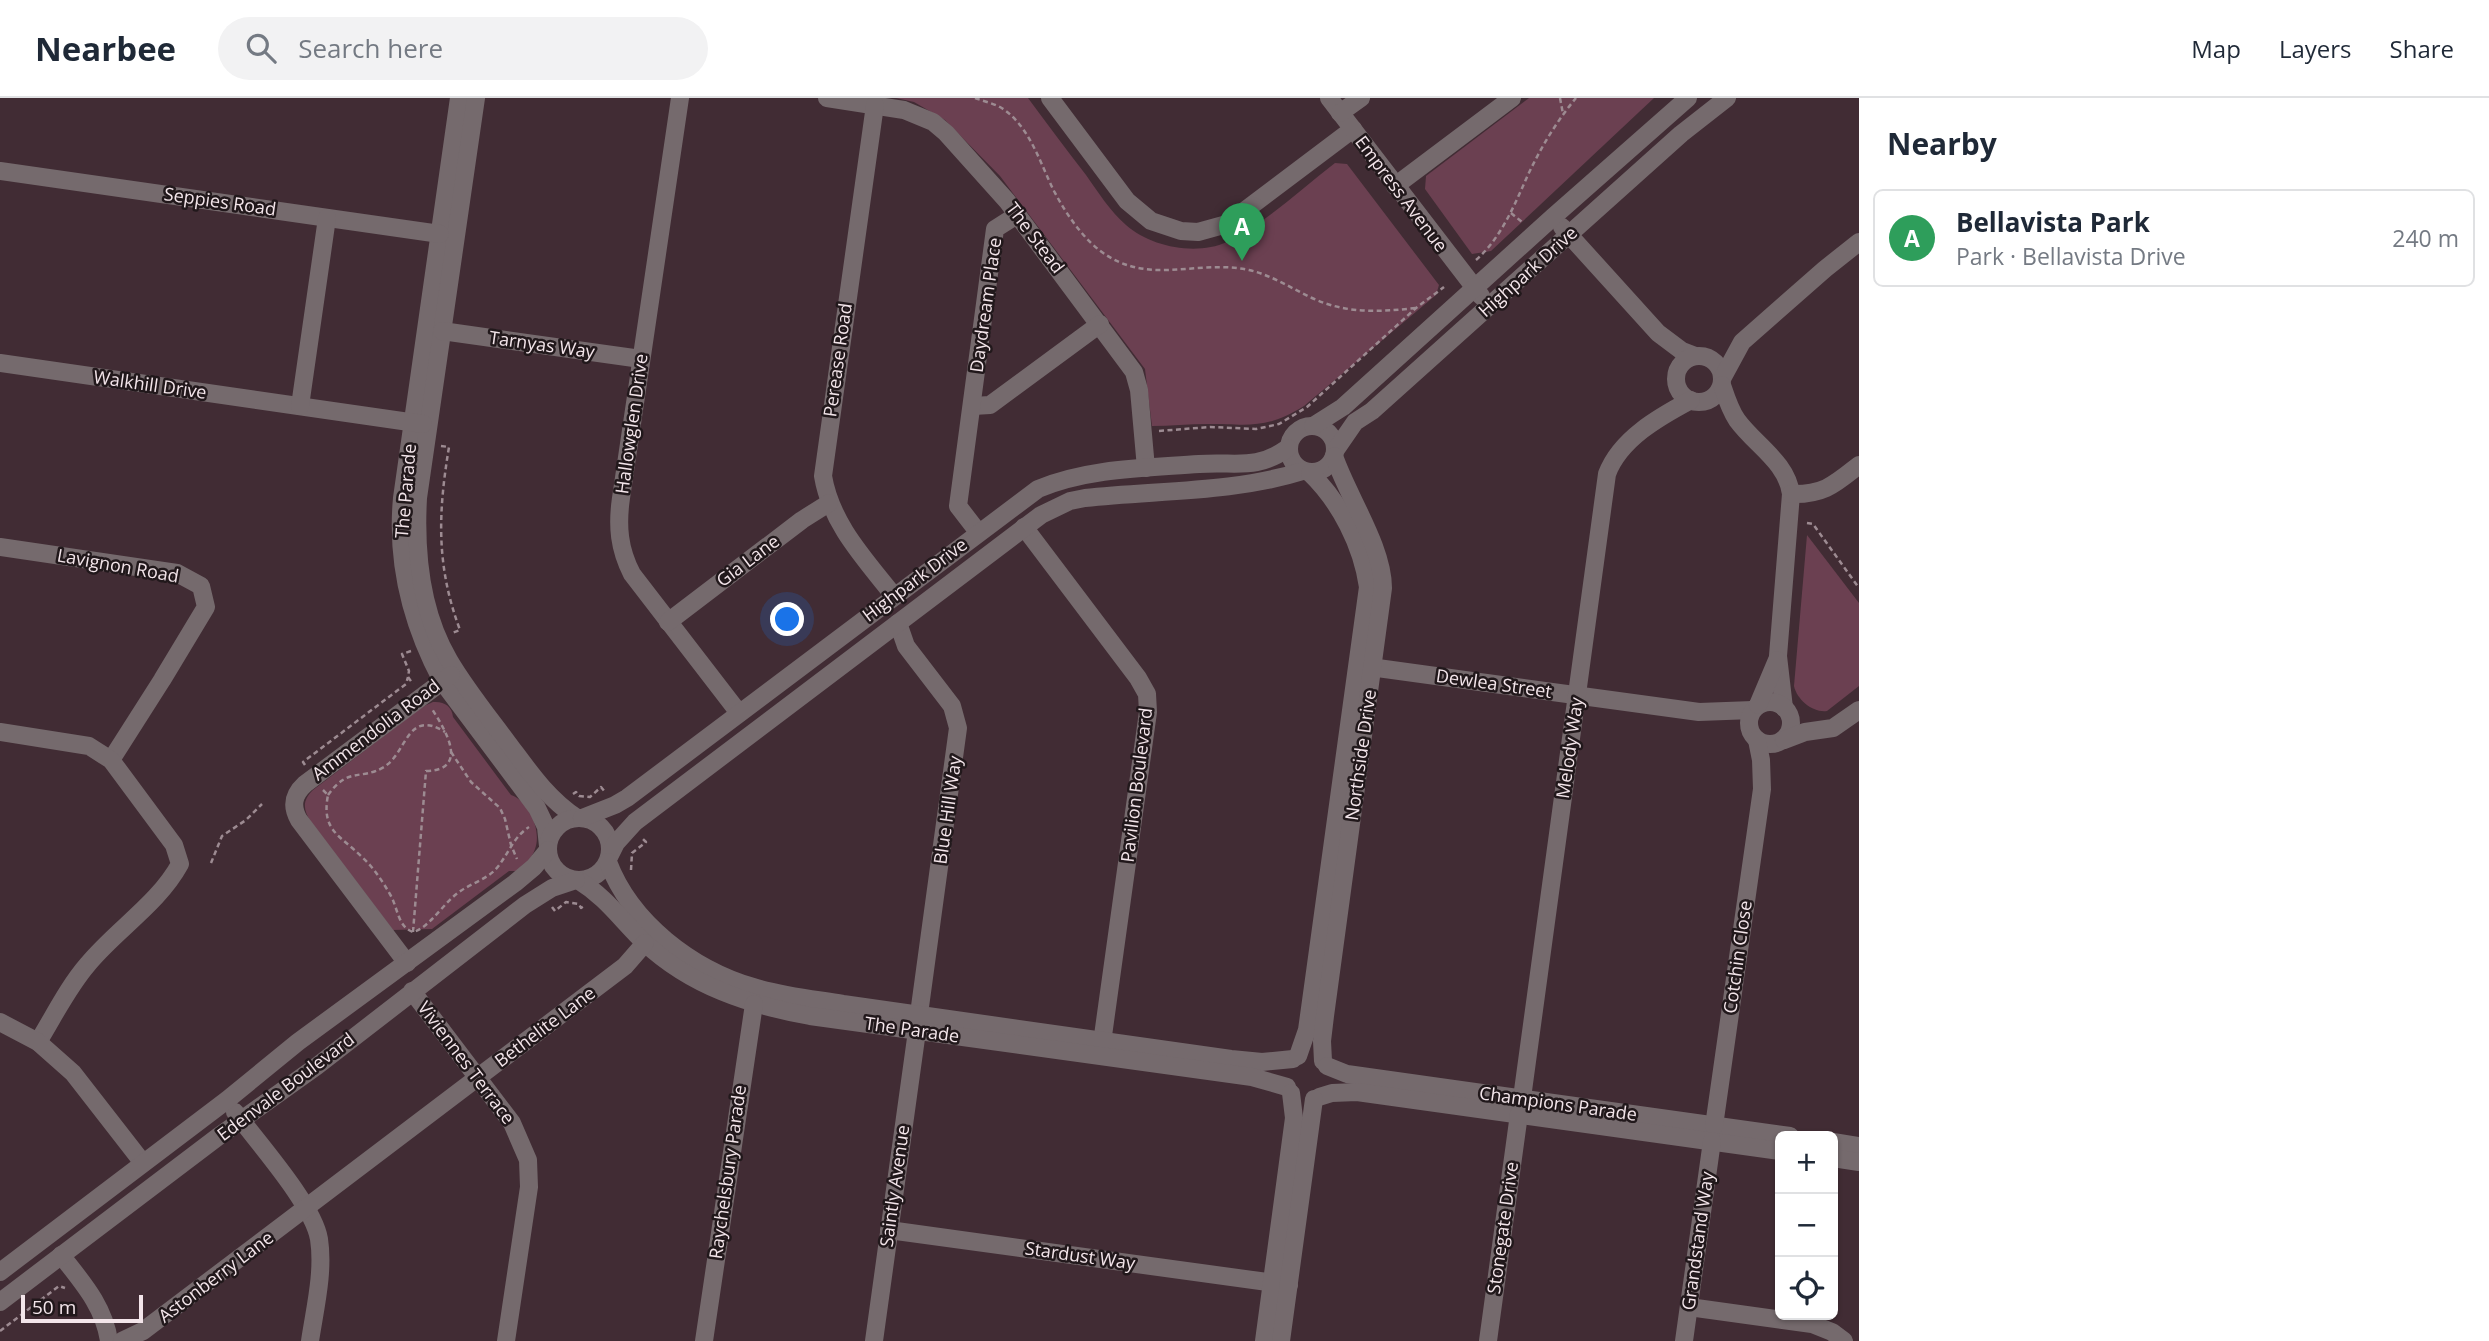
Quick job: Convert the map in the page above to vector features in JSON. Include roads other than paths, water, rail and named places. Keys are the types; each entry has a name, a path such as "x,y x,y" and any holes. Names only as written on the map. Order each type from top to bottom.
{"street":[{"name":"The Parade","path":"459,98 440,234 421,423 418,562 430,616 449,676 537,808 546,827 548,848"},
{"name":"The Parade","path":"421,423 442,331 476,98"},
{"name":"Hallowglen Drive","path":"680,98 618,518 619,533 623,554 632,574 739,713"},
{"name":"The Stead","path":"827,98 904,110 933,122 980,169 1134,372 1139,390 1146,468"},
{"path":"1050,98 1133,207 1151,221 1181,231 1198,232 1227,223 1353,129"},
{"name":"Empress Avenue","path":"1329,98 1461,272 1491,307"},
{"path":"1340,113 1360,98"},
{"path":"1395,186 1512,98"},
{"name":"Highpark Drive","path":"1314,426 1343,407 1688,98"},
{"name":"Highpark Drive","path":"1335,454 1355,422 1373,411 1681,134 1727,98"},
{"name":"Perease Road","path":"875,105 823,476 829,503 839,523 894,596"},
{"name":"Seppies Road","path":"0,170 440,234"},
{"name":"Daydream Place","path":"978,532 958,506 995,229 1017,215"},
{"path":"1553,217 1658,333 1682,351 1716,363 1737,420 1781,468 1790,484 1778,656 1791,727 1782,740"},
{"path":"300,406 327,218"},
{"path":"1697,401 1715,396 1742,342 1859,242"},
{"path":"973,406 990,405 1100,324"},
{"name":"Tarnyas Way","path":"442,331 641,359"},
{"path":"1658,333 1680,391 1737,420"},
{"path":"1676,377 1682,363 1742,342"},
{"name":"Walkhill Drive","path":"0,363 421,423"},
{"name":"Melody Way","path":"1520,1106 1608,474 1618,454 1658,417 1671,397 1676,377"},
{"name":"Melody Way","path":"1658,417 1697,401"},
{"path":"1314,426 1321,427 1332,437 1335,454 1325,469 1307,472 1292,462 1288,448 1293,434 1299,429 1314,426"},
{"name":"Highpark Drive","path":"579,818 627,798 1027,496 1055,482 1094,473 1203,464 1255,464 1272,459 1288,448"},
{"name":"Northside Drive","path":"1296,1058 1307,1030 1365,666 1383,576 1377,553 1343,481 1335,454"},
{"path":"1791,494 1823,491 1859,465"},
{"name":"Highpark Drive","path":"609,858 616,843 635,822 1041,515 1070,501 1248,484 1307,472"},
{"name":"Northside Drive","path":"1307,472 1334,500 1366,572 1365,666 1322,1041 1325,1064"},
{"name":"Gia Lane","path":"668,622 802,520 829,503"},
{"name":"Pavilion Boulevard","path":"1024,527 1138,678 1147,694 1148,712 1101,1048"},
{"name":"Lavignon Road","path":"0,547 177,573 201,586 206,607 111,760"},
{"name":"Blue Hill Way","path":"898,623 906,646 952,706 958,728 918,1022"},
{"path":"1778,656 1749,722 1754,736 1770,744 1805,732 1839,725 1859,710"},
{"name":"Dewlea Street","path":"1365,666 1699,712 1727,721 1754,736"},
{"name":"The Parade","path":"449,676 552,800 579,818"},
{"name":"Ammendolia Road","path":"407,963 295,813 294,799 298,791 314,777 449,676"},
{"path":"1756,708 1771,702 1827,728"},
{"name":"Dewlea Street","path":"1699,712 1756,708"},
{"path":"0,732 89,746 111,760 174,845 180,864 170,883 88,963 38,1042"},
{"name":"Cotchin Close","path":"1713,1133 1762,789 1761,760 1754,736"},
{"name":"Cotchin Close","path":"1762,789 1782,740"},
{"path":"579,818 601,826 611,845 609,858 596,876 577,880 559,873 553,867 548,848 557,827 566,820 579,818"},
{"name":"Edenvale Boulevard","path":"0,1272 227,1100 298,1042 520,879 548,848"},
{"name":"The Parade","path":"609,858 622,892 653,928 690,957 730,978 774,993 918,1022 1101,1048 1252,1077 1289,1090"},
{"name":"The Parade","path":"577,880 608,901 645,943 670,964 724,993 754,1004 810,1016 918,1022"},
{"name":"Edenvale Boulevard","path":"0,1302 317,1066 537,897 552,888 577,880"},
{"name":"Bethelite Lane","path":"307,1209 625,966 645,943"},
{"name":"Viviennes Terrace","path":"412,991 512,1124 528,1160 529,1187 506,1341"},
{"name":"Raychelsbury Parade","path":"704,1341 754,1004"},
{"path":"0,1022 38,1042 73,1073 144,1163"},
{"name":"Saintly Avenue","path":"874,1341 918,1022"},
{"name":"The Parade","path":"1101,1048 1262,1062 1296,1058"},
{"path":"1281,1341 1280,1284 1294,1118 1285,1072 1296,1058 1314,1056 1325,1064 1329,1083 1327,1089 1316,1098 1302,1099 1289,1090"},
{"name":"Champions Parade","path":"1325,1064 1347,1074 1520,1106 1713,1133 1775,1135"},
{"name":"Champions Parade","path":"1316,1098 1332,1093 1357,1092 1520,1106"},
{"path":"1264,1341 1280,1284 1316,1098"},
{"path":"227,1100 307,1209 316,1226 320,1261 310,1341"},
{"name":"Stonegate Drive","path":"1488,1341 1520,1106"},
{"name":"Champions Parade","path":"1713,1133 1775,1150"},
{"name":"Grandstand Way","path":"1684,1341 1713,1133"},
{"path":"1838,1143 1859,1146"},
{"path":"1838,1159 1859,1162"},
{"name":"Astonberry Lane","path":"122,1341 143,1331 307,1209"},
{"name":"Stardust Way","path":"889,1230 1280,1284"},
{"path":"61,1255 98,1304 107,1329 108,1341"},
{"path":"1689,1307 1812,1324 1832,1332 1843,1341"}],"place":[{"name":"Bellavista Park","path":"1242,261"}]}
